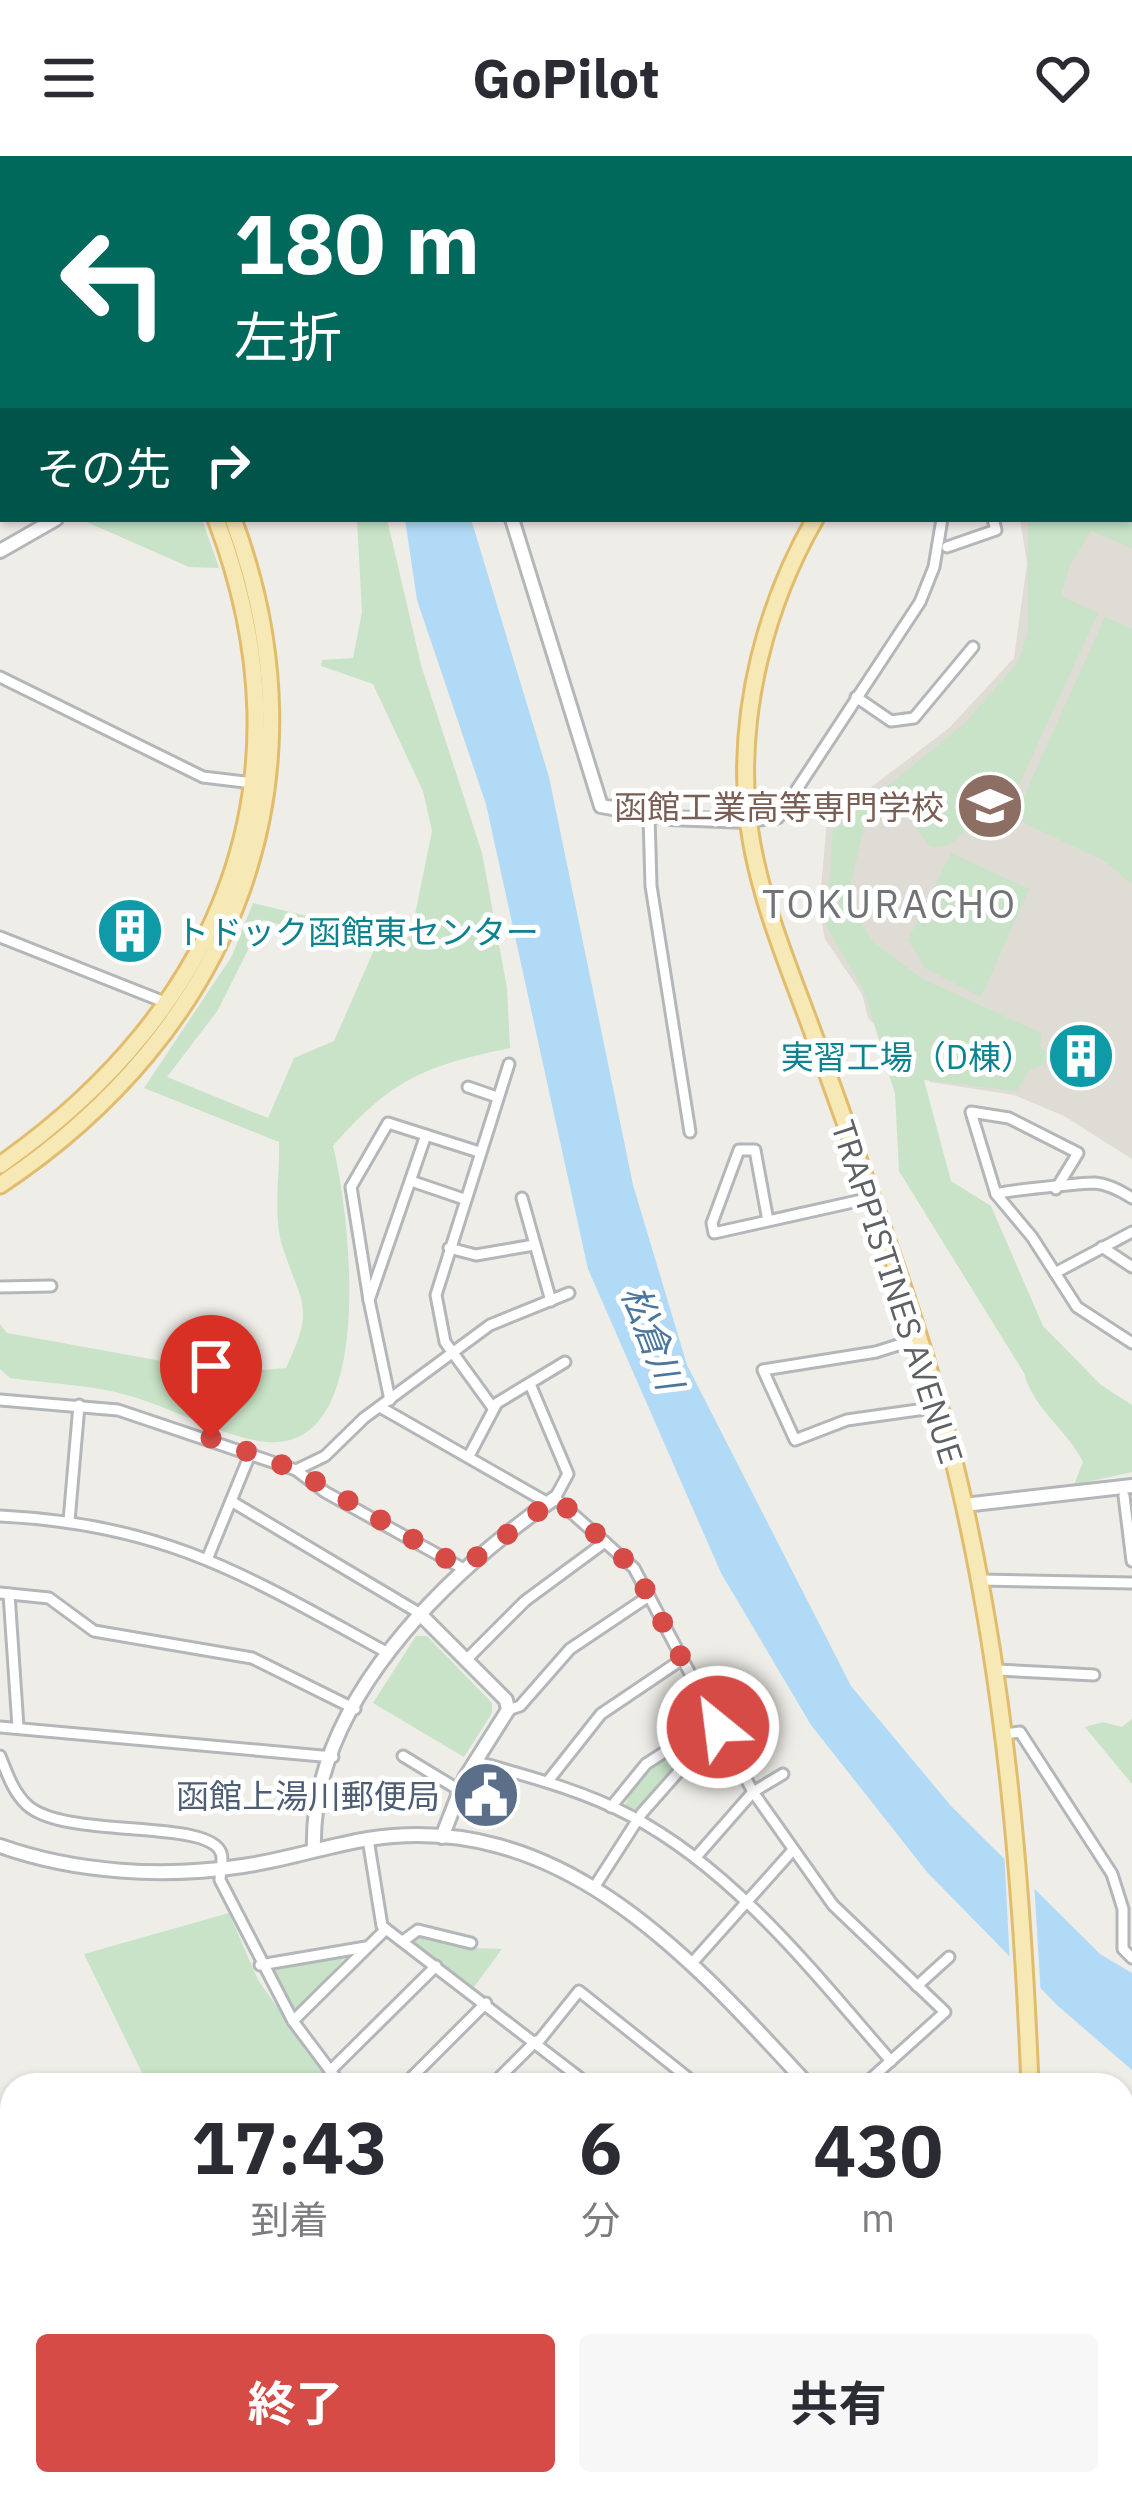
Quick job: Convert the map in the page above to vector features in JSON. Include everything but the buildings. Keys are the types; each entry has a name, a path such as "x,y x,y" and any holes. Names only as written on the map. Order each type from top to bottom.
{"main road":[{"path":"218,522 252,655 260,784"},
{"path":"0,1185 109,1100 176,1008 226,890 260,784 267,657 254,582 234,522"},
{"name":"TRAPPISTINES AVENUE","path":"814,522 781,590 758,669 747,735 749,821 772,917 920,1338 964,1505 1005,1734 1017,1848 1029,2073"},
{"path":"0,1166 104,1083 176,1008"}],"street":[{"path":"0,551 51,522"},
{"path":"513,522 601,806 649,816 749,821 778,818 920,602 934,567 942,522"},
{"path":"947,547 996,530 994,522"},
{"path":"856,697 891,721 914,718 973,647"},
{"path":"0,677 203,776 260,784"},
{"path":"649,816 652,886 690,1132"},
{"path":"0,937 176,1008"},
{"path":"493,1408 449,1349 436,1295 508,1064"},
{"path":"468,1088 497,1097"},
{"path":"1056,1190 1078,1154 1009,1118 971,1112 995,1194 1077,1307 1132,1343"},
{"path":"479,1152 388,1123 351,1186 387,1397 469,1456 552,1500 634,1568 753,1792 833,1905 945,2012 877,2073"},
{"path":"370,1300 426,1135"},
{"path":"769,1221 755,1150 739,1150 712,1223 714,1233 769,1221 871,1198"},
{"path":"412,1180 464,1199"},
{"path":"995,1194 1005,1188 1056,1190 1096,1183 1132,1198"},
{"path":"522,1198 550,1301"},
{"path":"1054,1273 1132,1232"},
{"path":"449,1248 476,1255 533,1246"},
{"path":"1102,1247 1132,1267"},
{"path":"0,1287 51,1286"},
{"path":"296,1470 314,1465 387,1397 449,1349 490,1325 569,1293"},
{"path":"920,1338 876,1352 763,1370 796,1440 847,1420 940,1406"},
{"path":"469,1456 493,1408 565,1362"},
{"path":"314,1850 318,1802 332,1757 388,1653 462,1568 552,1500 568,1474 530,1384"},
{"path":"0,1400 79,1405 171,1424 251,1452 296,1470 462,1568"},
{"path":"69,1521 79,1405"},
{"path":"208,1557 251,1452"},
{"path":"964,1505 1128,1491 1132,1561"},
{"path":"231,1502 419,1613 467,1659 508,1710"},
{"path":"0,1516 114,1527 208,1557 388,1653"},
{"path":"467,1659 525,1601 604,1542"},
{"path":"980,1580 1132,1583"},
{"path":"18,1727 4,1593 56,1602 100,1632 252,1658 355,1708"},
{"path":"442,1837 474,1761 508,1710 520,1706 588,1635 649,1596"},
{"path":"548,1781 602,1714 681,1660"},
{"path":"997,1670 1094,1675"},
{"path":"611,1807 646,1764 716,1724"},
{"path":"595,1886 638,1820 716,1724"},
{"path":"0,1726 332,1757"},
{"path":"1005,1734 1020,1732 1112,1874 1123,1909 1123,1949 1132,1958"},
{"path":"733,1754 763,1738"},
{"path":"0,1756 20,1796 41,1814 75,1825 201,1836 220,1850 220,1880 260,1965 292,2021 330,2071 436,1966"},
{"path":"403,1756 459,1790"},
{"path":"474,1761 548,1781 611,1807 696,1857 891,2060"},
{"path":"696,1857 753,1792 783,1774"},
{"path":"0,1846 100,1868 220,1869 368,1840 442,1837 519,1851 595,1886 693,1962 797,2073"},
{"path":"368,1840 386,1929 575,2073"},
{"path":"693,1962 794,1850"},
{"path":"292,2021 386,1929"},
{"path":"403,1941 418,1930 471,1943"},
{"path":"260,1965 367,1947"},
{"path":"917,1986 949,1957"},
{"path":"504,2073 579,1991 682,2073"},
{"path":"416,2073 486,2003"}],"shaded area":[{"name":"函館工業高等専門学校","path":"1020,522 1132,522 1132,1159 1064,1116 1014,1095 930,1082 868,1018 862,994 825,939 819,909 827,821 949,728 1014,658 1027,563"}],"green space":[{"path":"87,522 203,522 219,568 189,567"},
{"path":"357,522 388,522 421,665 482,853 507,988 510,1048 454,1061 411,1079 373,1105 333,1146 345,1220 348,1321 342,1369 327,1409 303,1435 252,1440 122,1394 10,1378 0,1369 0,1324 7,1333 228,1373 286,1368 303,1317 279,1233 279,1142 144,1088 232,956 253,903 315,918 412,929 432,831 423,791 373,684 321,666 322,660 353,658 362,612","holes":["263,920 374,950 334,1041 294,1058 268,1118 167,1077 218,1010"]},
{"path":"1028,522 1132,522 1132,548 1091,531 1070,565 1061,596 1098,613 1016,791 1011,808 1014,820 981,806 954,841 939,847 930,846 905,813 879,812 864,826 847,901 874,943 923,979 1041,1033 1040,1046 1048,1054 1044,1064 1030,1070 1016,1091 924,1080 951,1181 991,1206 1043,1326 1101,1385 1132,1405 1132,1472 1074,1485 1083,1462 1035,1398 899,1171 895,1094 865,993 826,925 833,830 964,724 1018,662 1028,633"},
{"path":"1105,617 1132,629 1132,884 1105,861 1024,823 1017,812"},
{"path":"951,853 1029,889 981,997 925,968 908,940"},
{"path":"416,1636 427,1636 492,1703 492,1713 464,1757 373,1703"},
{"path":"1132,1719 1132,1784 1085,1727 1103,1722 1122,1727"},
{"path":"701,1732 705,1736 637,1810 625,1805 636,1781"},
{"path":"229,1913 258,1980 324,2073 142,2073 84,1954"},
{"path":"421,1935 470,1948 502,1949 474,1987 411,1940"},
{"path":"352,1950 294,2013 267,1969"}],"water":[{"name":"松倉川","path":"405,522 472,522 549,777 633,1185 687,1365 851,1686 951,1806 1100,1954 1132,1973 1132,2070 1058,2006 927,1872 811,1725 721,1573 588,1269 486,804 417,600"}],"pier":[{"path":"1004,1850 1034,1880 1041,1997 1010,1965"}],"place":[{"name":"函館工業高等専門学校","path":"990,806"},
{"name":"トドック函館東センター","path":"130,931"},
{"name":"実習工場（D棟）","path":"1081,1056"},
{"name":"函館上湯川郵便局","path":"486,1795"}],"district":[{"name":"TOKURACHO","path":"890,903"}],"route":[{"path":"211,1438 296,1470 311,1484 462,1568 556,1498 634,1568 718,1727"}]}
